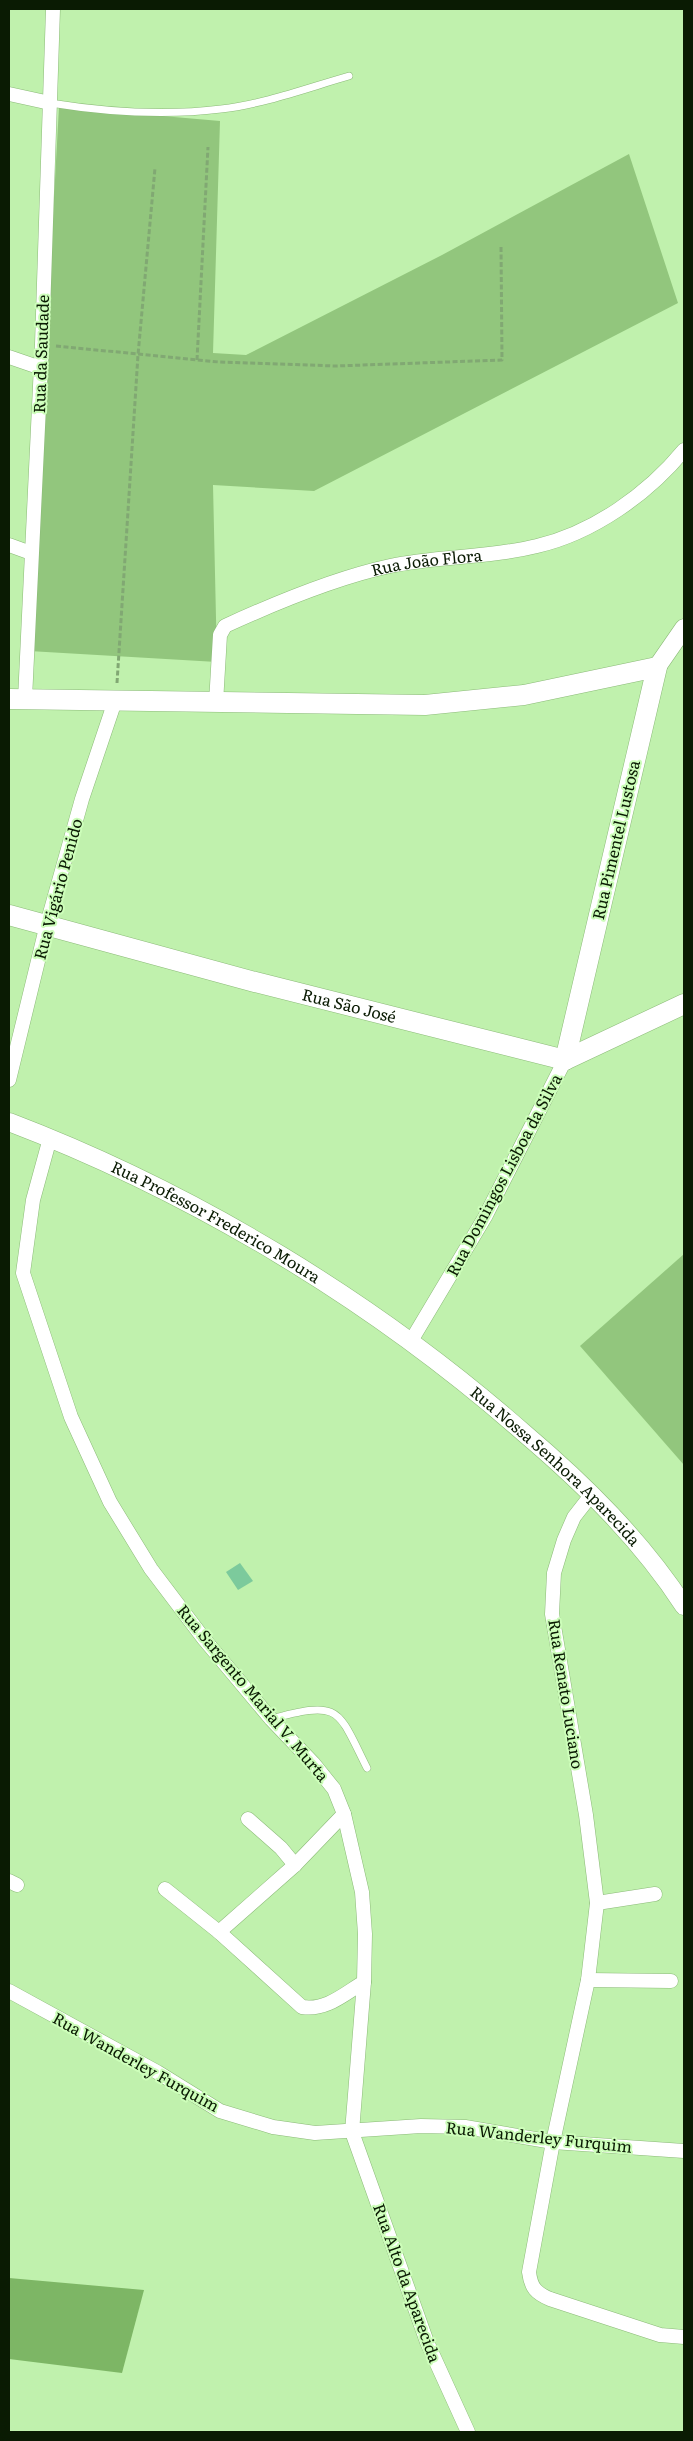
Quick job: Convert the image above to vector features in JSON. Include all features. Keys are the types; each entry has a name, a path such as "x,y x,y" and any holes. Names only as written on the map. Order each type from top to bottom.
{"main road":[{"path":"17,699 425,705 524,695 657,667"},
{"name":"Rua Pimentel Lustosa","path":"565,1060 657,667"},
{"name":"Rua São José","path":"9,915 255,982 565,1060"},
{"path":"565,1060 684,1004"}],"street":[{"name":"Rua da Saudade","path":"17,699 32,553 41,368 53,9"},
{"path":"9,94 50,103"},
{"path":"9,357 41,368"},
{"name":"Rua João Flora","path":"216,703 220,635 226,626 308,593 390,566 537,546 578,531 629,502 670,468 684,450"},
{"path":"9,545 32,553"},
{"name":"Rua Pimentel Lustosa","path":"657,667 684,628"},
{"name":"Rua Vigário Penido","path":"9,1080 47,924 82,799 115,701"},
{"name":"Rua Domingos Lisboa da Silva","path":"411,1341 485,1217 565,1060"},
{"name":"Rua Professor Frederico Moura","path":"9,1122 50,1138 163,1190 340,1292 411,1341"},
{"name":"Rua Sargento Marial V. Murta","path":"50,1138 33,1200 23,1273 71,1416 110,1502 150,1569 204,1639 271,1719 314,1763 334,1790 344,1814 362,1892 364,1982 352,2132"},
{"name":"Rua Nossa Senhora Aparecida","path":"411,1341 475,1389 592,1494 664,1574 684,1606"},
{"name":"Rua Renato Luciano","path":"592,1494 574,1516 564,1540 554,1573 552,1614 586,1814 596,1903 588,1980 553,2142 529,2272 530,2285 539,2295 550,2299 660,2334 684,2337"},
{"path":"219,1932 295,1865 344,1814"},
{"path":"248,1819 281,1848 295,1865"},
{"path":"165,1890 219,1932 302,2007 315,2009 324,2007 364,1982"},
{"path":"596,1903 655,1894"},
{"path":"588,1980 671,1981"},
{"name":"Rua Wanderley Furquim","path":"9,1992 157,2072 220,2111 273,2127 315,2134 421,2126 464,2126 553,2142 684,2151"},
{"name":"Rua Alto da Aparecida","path":"352,2132 427,2342 468,2432"}],"lane":[{"path":"50,103 106,110 171,113 222,109 262,101 349,76"},
{"path":"271,1719 320,1708 333,1712 343,1720 367,1768"}],"path":[{"path":"197,360 208,147"},
{"path":"115,701 138,355 155,168"},
{"path":"67,348 197,360 336,366 502,360 502,244"}],"green space":[{"path":"59,107 220,121 213,353 246,355 442,255 629,154 678,303 314,491 213,485 217,662 29,651"},
{"path":"684,1254 684,1465 580,1346"},
{"path":"9,2278 144,2290 122,2373 9,2359"}],"building":[{"path":"240,1563 253,1581 238,1590 226,1572"}]}
